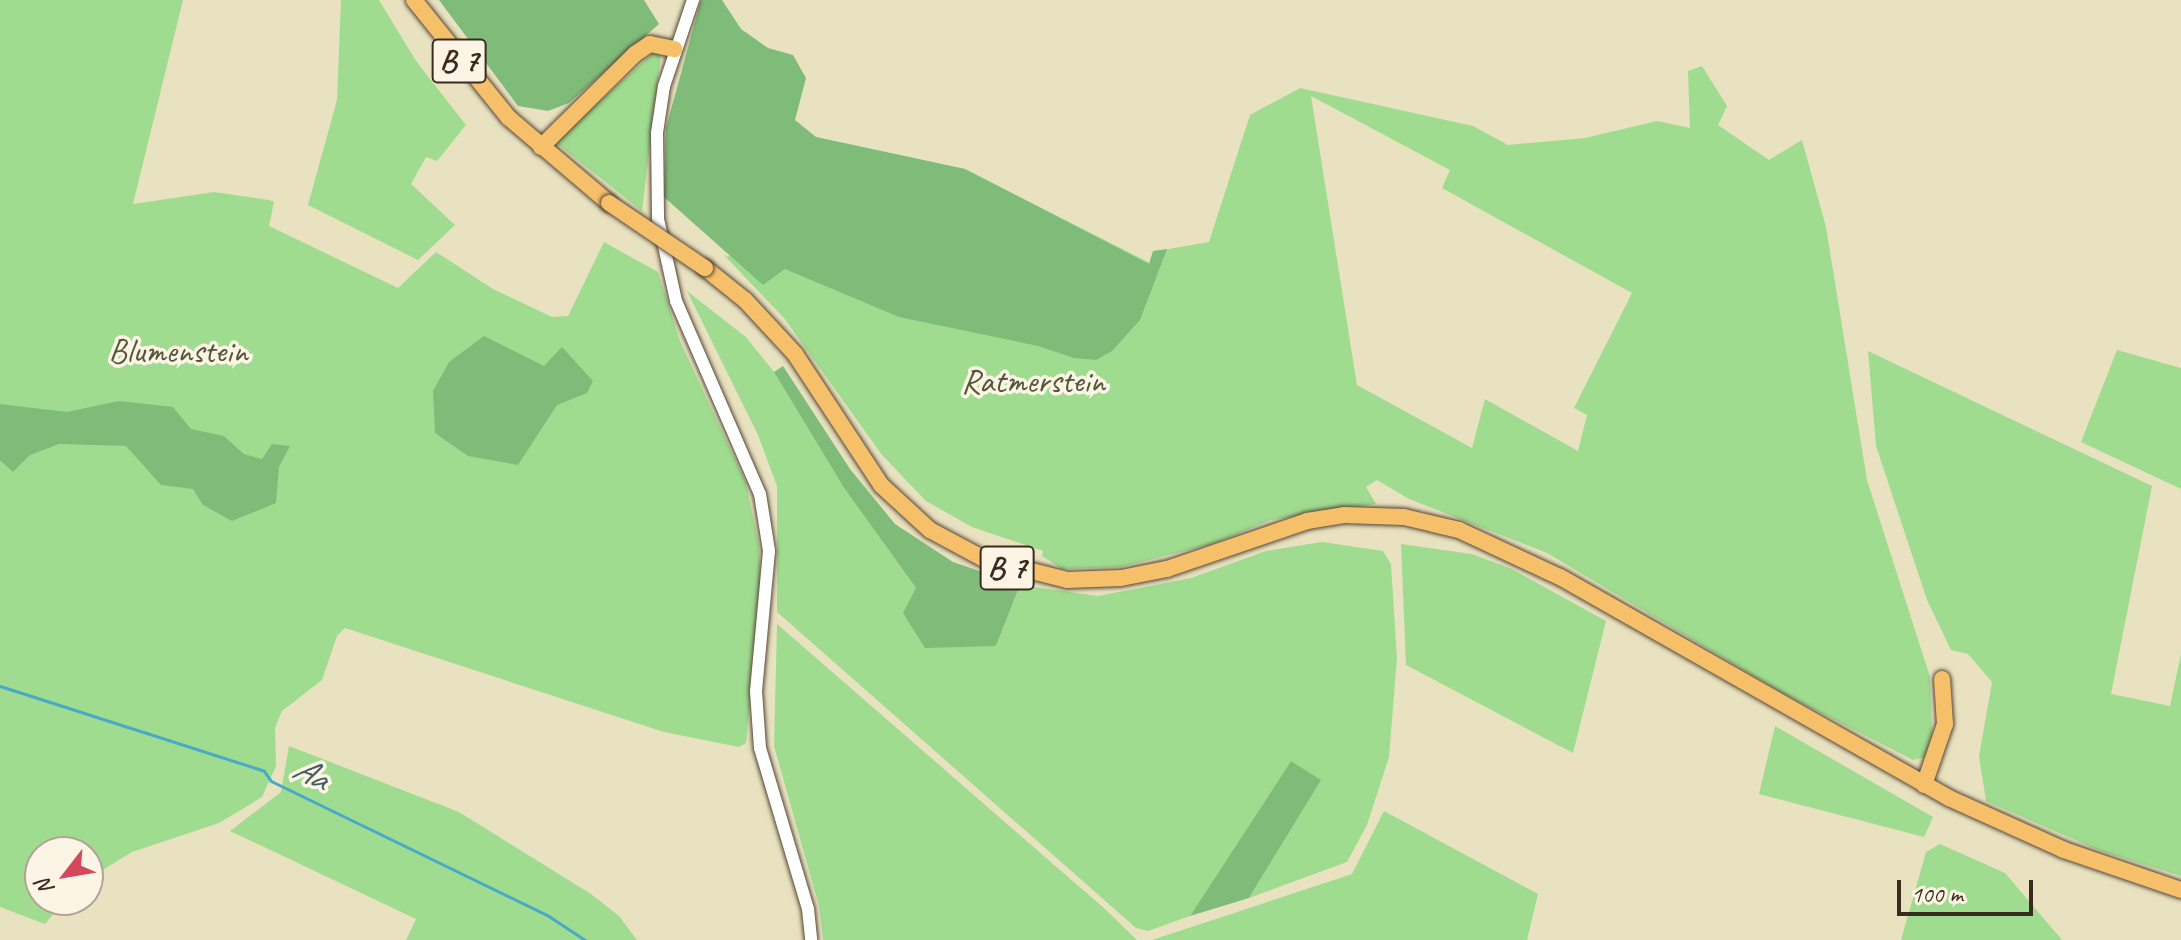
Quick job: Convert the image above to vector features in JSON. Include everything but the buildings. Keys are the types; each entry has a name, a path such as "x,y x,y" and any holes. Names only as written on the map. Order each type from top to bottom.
{"main road":[{"name":"B 7","path":"414,0 475,81 541,147 609,203 705,268 745,300 795,354 864,461 906,511 951,541 1010,569 1067,580 1121,578 1167,569 1307,521 1379,515 1404,517 1468,533 1533,562 1949,798 2099,864 2181,890"},
{"path":"541,147 635,54 650,44 674,49"},
{"path":"1924,785 1945,724 1942,679"}],"street":[{"path":"693,0 674,49 657,133 658,219 684,323 760,494 769,551 756,691 760,748 808,909 811,940"}],"green space":[{"name":"Blumenstein","path":"0,0 183,0 133,204 214,192 269,200 274,202 269,226 398,288 436,252 493,289 552,317 568,316 604,242 658,272 680,341 746,483 759,545 761,592 746,743 739,747 664,732 345,628 337,636 322,680 282,711 275,728 276,766 262,797 219,823 132,852 104,869 104,836 24,836 24,916 52,916 45,924 0,907"},
{"path":"341,0 379,0 416,61 466,125 437,161 426,157 411,184 455,225 418,260 308,205 337,100"},
{"path":"439,0 644,0 659,24 569,103 548,111 518,106"},
{"path":"701,0 722,0 741,29 768,48 793,55 806,78 795,120 816,137 965,169 1149,264 1153,251 1167,249 1140,320 1112,351 1096,360 1074,358 1038,346 899,317 785,269 763,285 664,197 666,128"},
{"path":"653,53 661,54 642,211 555,142"},
{"name":"Ratmerstein","path":"1702,66 1727,106 1718,125 1769,160 1802,140 1826,227 1867,480 1930,677 1932,735 1926,757 1913,760 1786,695 1547,553 1409,499 1377,480 1366,487 1376,504 1271,520 1212,544 1121,567 1062,569 1042,556 1043,551 972,527 926,501 882,455 784,318 723,254 728,257 786,191 815,137 965,169 1152,264 1157,251 1209,242 1250,115 1300,88 1473,126 1508,145 1585,138 1657,121 1690,128 1688,71","holes":["1311,96 1450,170 1442,188 1632,293 1574,408 1587,415 1578,451 1485,399 1472,448 1357,385"]},
{"path":"687,291 746,337 774,372 844,488 916,588 996,646 1020,585 1098,596 1191,578 1266,551 1322,542 1383,551 1391,564 1397,658 1389,757 1367,825 1347,862 1249,898 1320,781 1291,761 1190,916 1148,931 1136,928 777,612 777,486 758,435"},
{"path":"484,336 544,366 562,347 593,381 587,393 557,405 518,465 468,456 435,433 433,391 449,362"},
{"path":"2117,350 2181,368 2181,489 2081,442"},
{"path":"1868,351 2152,486 2111,694 2170,706 2181,654 2181,876 2098,850 1986,801 1979,756 1992,682 1968,654 1951,650 1927,600 1876,446"},
{"path":"783,366 850,469 895,524 953,562 1020,585 996,646 925,648 903,613 916,588 844,488 774,372"},
{"path":"119,401 173,407 191,429 224,436 244,454 262,459 272,444 290,446 279,467 276,503 232,521 203,505 193,489 161,485 126,446 59,444 30,455 13,472 0,460 0,404 67,412"},
{"path":"1401,544 1472,554 1512,569 1606,621 1573,753 1406,665"},
{"path":"777,624 1137,940 823,940 819,906 774,746"},
{"path":"1775,726 1933,817 1924,837 1759,794"},
{"path":"289,746 459,812 591,894 619,916 637,940 406,940 416,919 230,831 281,792"},
{"path":"1291,761 1321,780 1249,898 1190,916"},
{"path":"1384,811 1538,894 1527,940 1152,940 1352,874"},
{"path":"1940,844 2005,873 2062,940 1901,940 1926,852"}],"waterway":[{"name":"Aa","path":"0,686 264,771 271,781 547,915 585,940"}]}
